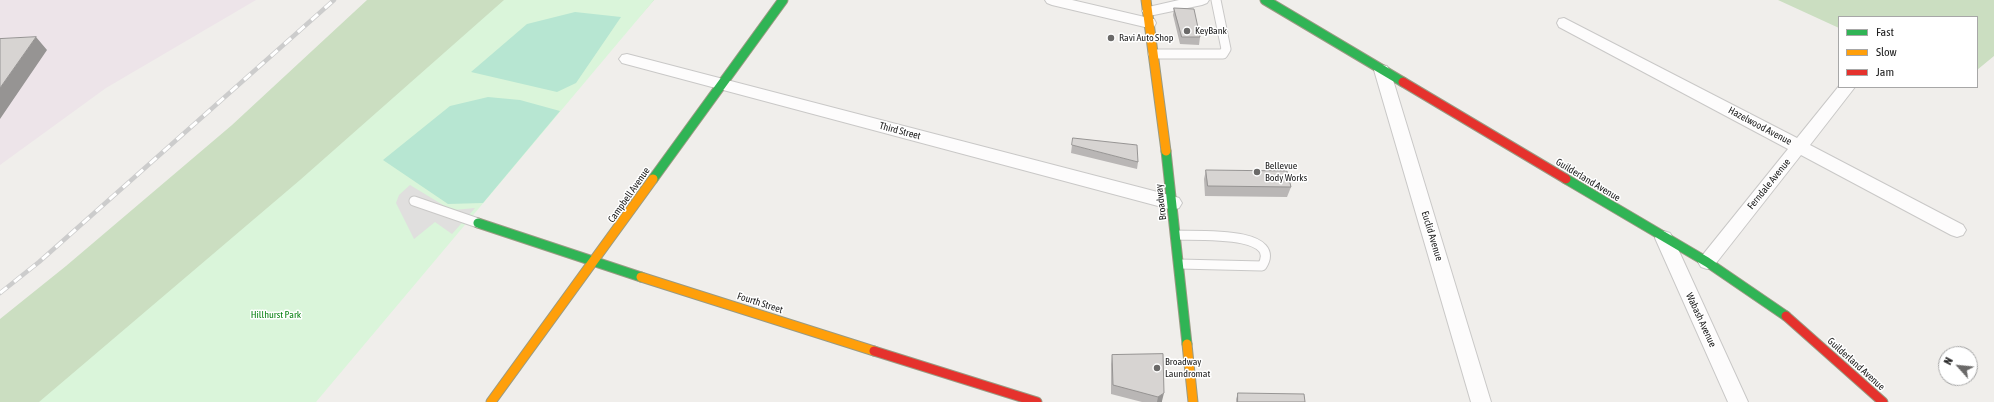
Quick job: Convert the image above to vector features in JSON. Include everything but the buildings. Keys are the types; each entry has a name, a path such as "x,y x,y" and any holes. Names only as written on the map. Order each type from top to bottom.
{"street":[{"name":"Campbell Avenue","path":"491,402 783,0"},
{"path":"1052,0 1148,12 1202,0"},
{"name":"Guilderland Avenue","path":"1266,0 1664,238 1707,262 1778,309 1883,402"},
{"name":"Broadway","path":"1148,12 1176,235 1193,402"},
{"name":"Hazelwood Avenue","path":"1564,23 1957,230"},
{"name":"Third Street","path":"627,59 1172,203"},
{"name":"Euclid Avenue","path":"1382,70 1481,402"},
{"name":"Ferndale Avenue","path":"1707,262 1846,88"},
{"name":"Fourth Street","path":"478,223 594,262 1036,402"},
{"name":"Wabash Avenue","path":"1664,238 1738,402"}],"lane":[{"path":"1153,54 1222,54 1226,49 1216,0"},
{"path":"414,201 478,223"},
{"path":"1176,235 1247,238 1259,243 1265,253 1265,261 1262,266 1179,264"}],"shaded area":[{"path":"0,0 256,0 106,88 0,165"},
{"path":"410,185 448,208 454,210 475,208 452,234 435,222 414,239 396,203 399,195"}],"green space":[{"name":"Hillhurst Park","path":"367,0 654,0 303,402 0,402 0,319 66,266 232,125"},
{"name":"Hillhurst Park","path":"504,0 654,0 316,402 39,402 300,180"},
{"path":"1778,0 1994,0 1994,56 1978,69 1978,16 1838,16 1838,28"},
{"path":"575,12 621,17 576,83 557,92 471,72 527,24"},
{"path":"488,97 520,100 560,111 483,203 448,204 383,160 450,106"}],"railway":[{"path":"0,293 39,262 334,0"}],"traffic: fast":[{"path":"653,179 783,0"},
{"path":"1265,0 1403,82"},
{"path":"1166,151 1187,344"},
{"path":"1566,179 1707,262 1786,316"},
{"path":"478,223 641,277"}],"traffic: slow":[{"path":"1146,0 1166,151"},
{"path":"491,402 653,179"},
{"path":"641,277 874,351"},
{"path":"1187,344 1193,402"}],"traffic: jam":[{"path":"1403,82 1566,179"},
{"path":"1786,316 1883,402"},
{"path":"874,351 1037,402"}],"place":[{"name":"KeyBank","path":"1187,31"},
{"name":"Ravi Auto Shop","path":"1111,38"},
{"name":"Bellevue Body Works","path":"1257,172"},
{"name":"Broadway Laundromat","path":"1157,368"}]}
